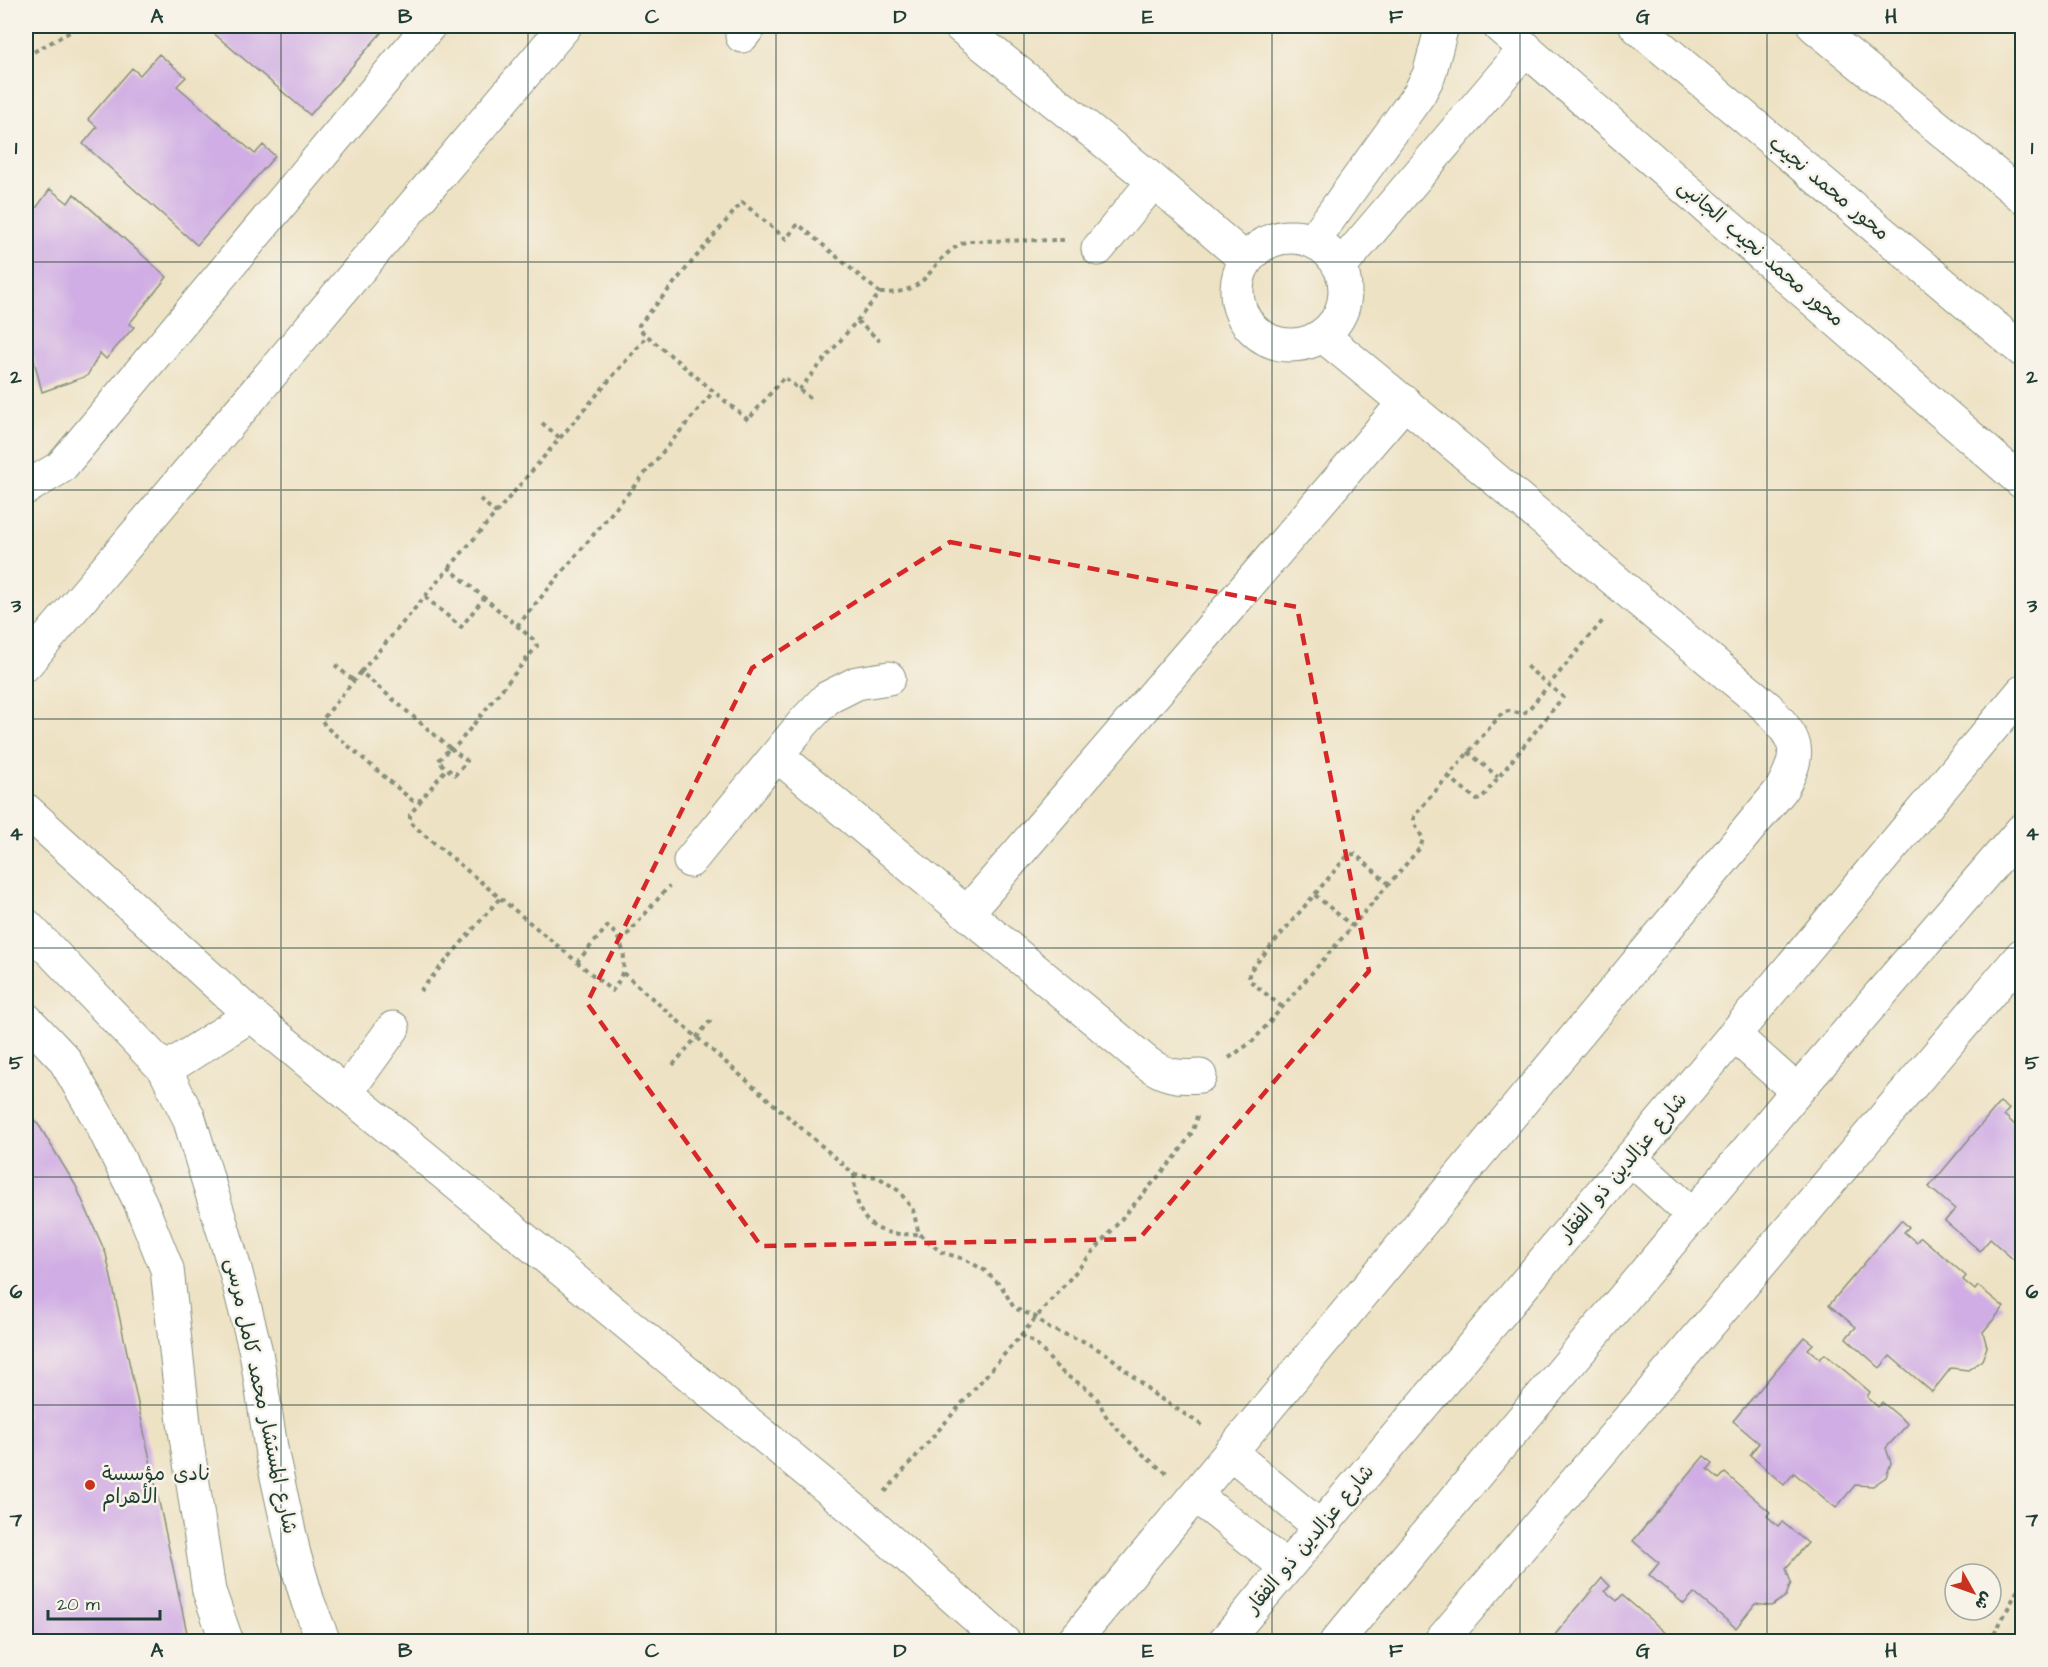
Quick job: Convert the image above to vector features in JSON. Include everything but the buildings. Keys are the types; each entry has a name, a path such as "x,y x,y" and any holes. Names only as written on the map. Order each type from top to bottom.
{"street":[{"path":"26,489 61,467 429,26"},
{"path":"26,664 565,26"},
{"path":"960,26 1154,181 1246,260"},
{"path":"1313,241 1419,94 1429,75 1442,26"},
{"name":"محور محمد نجيب الجانبى","path":"1499,26 2022,482"},
{"name":"محور محمد نجيب","path":"1636,26 2022,350"},
{"path":"1814,26 2022,196"},
{"path":"1340,267 1526,48"},
{"path":"1098,249 1154,181"},
{"path":"1295,237 1313,241 1329,252 1340,267 1345,286 1344,305 1336,322 1323,336 1306,344 1286,346 1268,342 1252,331 1241,315 1236,297 1238,278 1246,260 1259,247 1276,238 1295,237"},
{"path":"1073,1641 1185,1485 1220,1442 1773,799 1794,766 1796,747 1785,728 1767,707 1627,593 1405,402 1323,336"},
{"path":"967,913 1405,402"},
{"path":"690,861 804,722 827,698 857,683 889,678"},
{"name":"شارع عزالدين ذو الفقار","path":"1224,1641 2022,692"},
{"path":"778,756 1163,1074 1181,1078 1200,1076"},
{"path":"26,810 251,1015 863,1517 1004,1641"},
{"path":"1336,1641 1797,1091 2022,830"},
{"name":"شارع المستشار محمد كامل مرسى","path":"26,925 165,1070 189,1118 232,1258 256,1352 272,1454 294,1554 308,1602 324,1641"},
{"path":"1440,1641 2022,955"},
{"path":"165,1070 251,1015"},
{"path":"26,1019 64,1059 100,1121 140,1202 167,1269 184,1423 209,1591 227,1641"},
{"path":"346,1093 393,1028"},
{"path":"1735,1036 1797,1091"},
{"path":"1630,1158 1694,1216"},
{"path":"1220,1442 1320,1527"},
{"path":"1185,1485 1286,1567"}],"path":[{"path":"26,56 81,26"},
{"path":"812,400 784,377 748,420 647,336 639,325 742,202 786,239 798,224 880,293 901,294 920,285 942,257 953,247 967,241 1054,239 1098,249"},
{"path":"799,390 880,293"},
{"path":"857,321 879,341"},
{"path":"421,800 411,801 325,726 322,720 647,336"},
{"path":"517,626 713,392"},
{"path":"542,423 560,438"},
{"path":"480,499 496,513"},
{"path":"362,672 452,749 467,761 455,775 438,761 452,749 536,650 535,641 449,568"},
{"path":"863,1517 1177,1155 1193,1131 1201,1103 1200,1076 1253,1041 1389,884 1422,843 1422,834 1414,822 1414,816 1503,712 1526,712 1627,593"},
{"path":"425,597 461,627 484,598"},
{"path":"335,665 354,681"},
{"path":"1448,776 1478,800 1563,697 1526,666"},
{"path":"1468,752 1498,777"},
{"path":"447,768 410,815 410,822 500,898 577,962 612,991 623,974 625,963 621,942 608,926 577,962"},
{"path":"1282,1007 1249,980 1250,972 1351,853 1389,884"},
{"path":"621,942 690,861"},
{"path":"1315,895 1352,926"},
{"path":"420,991 500,898"},
{"path":"623,974 854,1174 878,1178 899,1191 913,1210 919,1234 941,1252 964,1258 984,1270 1002,1287 1014,1308 1036,1317 1050,1329 1083,1341 1108,1354 1155,1395 1220,1442"},
{"path":"673,1065 712,1019"},
{"path":"854,1174 855,1201 869,1223 892,1235 919,1234"},
{"path":"1021,1335 1036,1343 1059,1369 1080,1381 1097,1398 1108,1419 1129,1438 1145,1458 1185,1485"},
{"path":"1990,1641 2022,1582"}],"highlighted area":[{"path":"950,542 1297,607 1369,971 1139,1239 761,1246 587,1003 752,668"}],"place":[{"name":"نادى مؤسسة الأهرام","path":"90,1485"}]}
